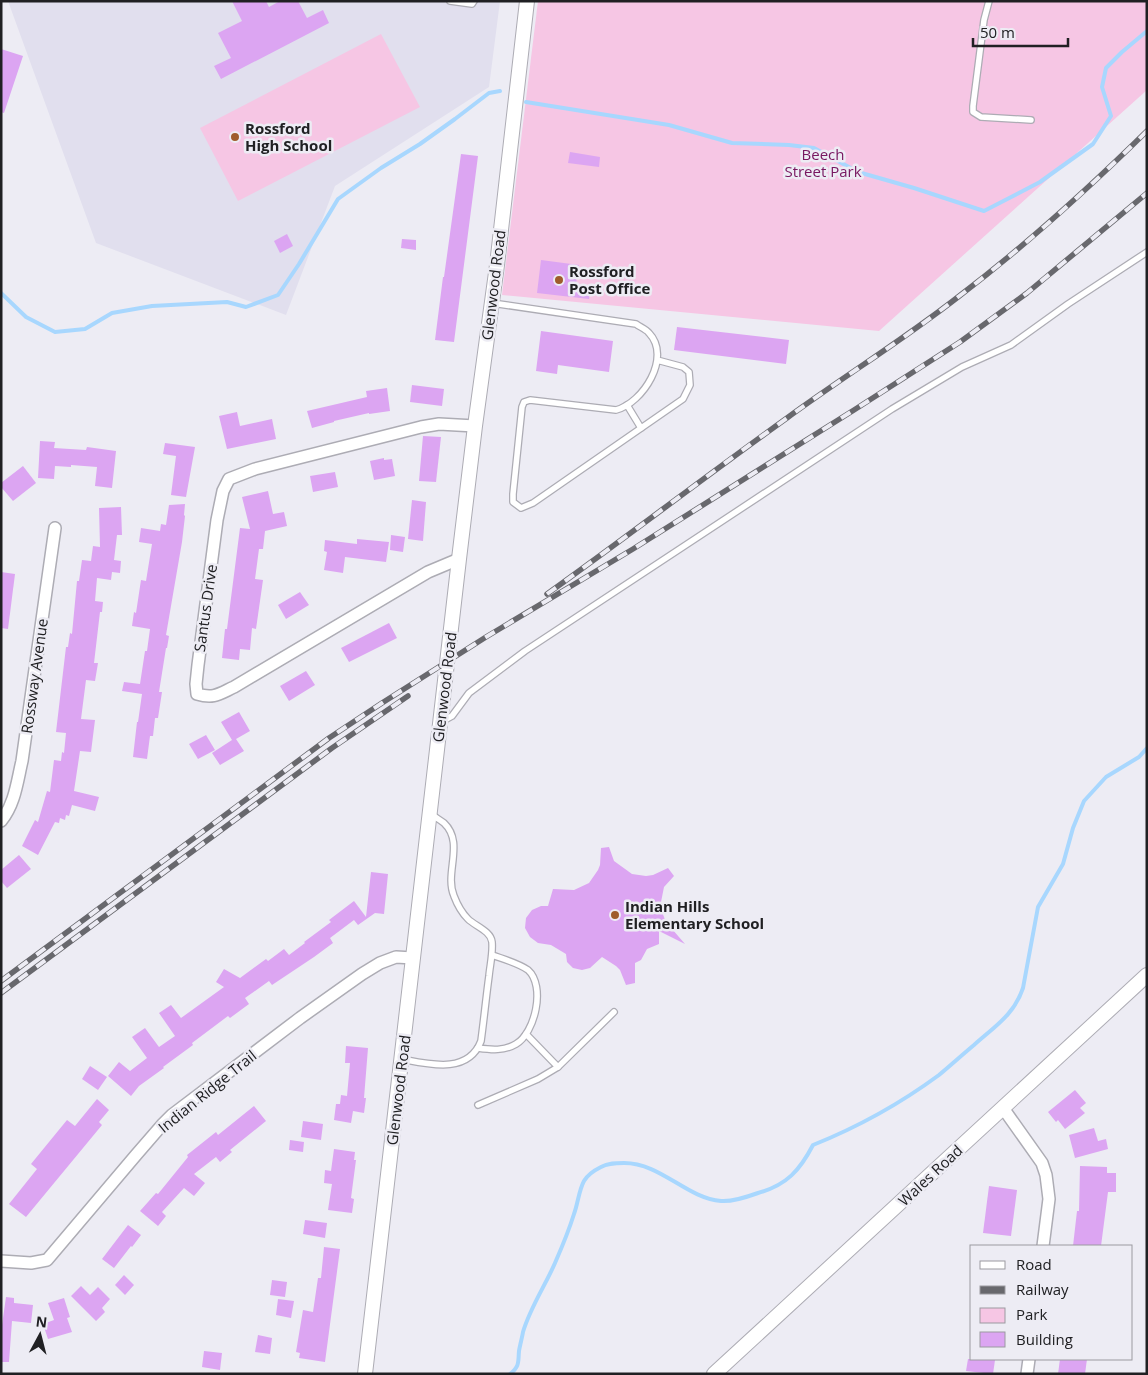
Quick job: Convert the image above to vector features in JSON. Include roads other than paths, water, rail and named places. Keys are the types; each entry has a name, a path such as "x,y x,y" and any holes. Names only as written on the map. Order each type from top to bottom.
{"street":[{"name":"Glenwood Road","path":"365,1374 414,958 429,813 527,1"},
{"name":"Santus Drive","path":"459,559 428,572 234,687 208,697 197,694 198,665 217,520 223,491 229,479 255,469 421,427 440,424 475,426"},
{"name":"Rossway Avenue","path":"1,821 13,799 22,761 55,528"},
{"name":"Indian Ridge Trail","path":"1,1261 31,1263 47,1260 162,1125 172,1116 300,1018 380,962 396,957 414,958"},
{"name":"Wales Road","path":"714,1374 1147,975"},
{"path":"1003,1108 1042,1163 1046,1176 1049,1199 1043,1245"},
{"path":"1027,1374 1029,1360"}],"lane":[{"path":"450,1 472,4 474,1"},
{"path":"989,1 984,20 973,112 981,117 1031,120"},
{"path":"440,723 452,716 469,693 533,646 892,409 962,368 1011,345 1068,304 1147,252"},
{"path":"492,303 636,324 649,333 656,345 658,356 655,373 643,391 625,408 616,410 530,400 524,402 513,494 513,502 521,508 533,503 683,399 690,385 689,372 683,367 658,360"},
{"path":"627,405 641,428"},
{"path":"401,1059 446,1065 466,1059 477,1051 481,1041 492,955 492,939 468,919 453,894 451,883 453,841 443,823 429,813"},
{"path":"478,1048 504,1049 518,1043 526,1034 537,1003 538,990 535,979 528,970 492,955"},
{"path":"478,1105 538,1079 558,1067 614,1012"},
{"path":"526,1034 558,1067"}],"waterway":[{"path":"526,102 669,125 732,143 814,148 858,172 984,211 1040,182 1093,144 1111,116 1102,87 1106,68 1147,31"},
{"path":"1,293 26,317 55,332 85,329 112,313 152,306 227,302 246,307 278,295 338,199 381,168 420,144 489,93 500,91"},
{"path":"510,1374 518,1364 519,1349 526,1323 563,1245 582,1185 592,1173 609,1164 624,1163 637,1165 662,1174 696,1194 708,1199 721,1201 740,1199 768,1190 792,1175 803,1162 813,1145 879,1114 910,1095 939,1075 1003,1020 1014,1006 1023,988 1038,907 1063,864 1073,828 1084,801 1106,777 1139,757 1147,748"}],"railway":[{"path":"547,594 808,403 958,297 1055,217 1147,131"},
{"path":"1,981 329,738 486,637 633,549 960,342 1027,293 1147,193"},
{"path":"1,993 332,748 408,696"}],"place":[{"name":"Rossford High School","path":"235,137"},
{"name":"Rossford Post Office","path":"559,280"},
{"name":"Indian Hills Elementary School","path":"615,915"}],"park label":[{"name":"Beech Street Park","path":"823,162"}]}
